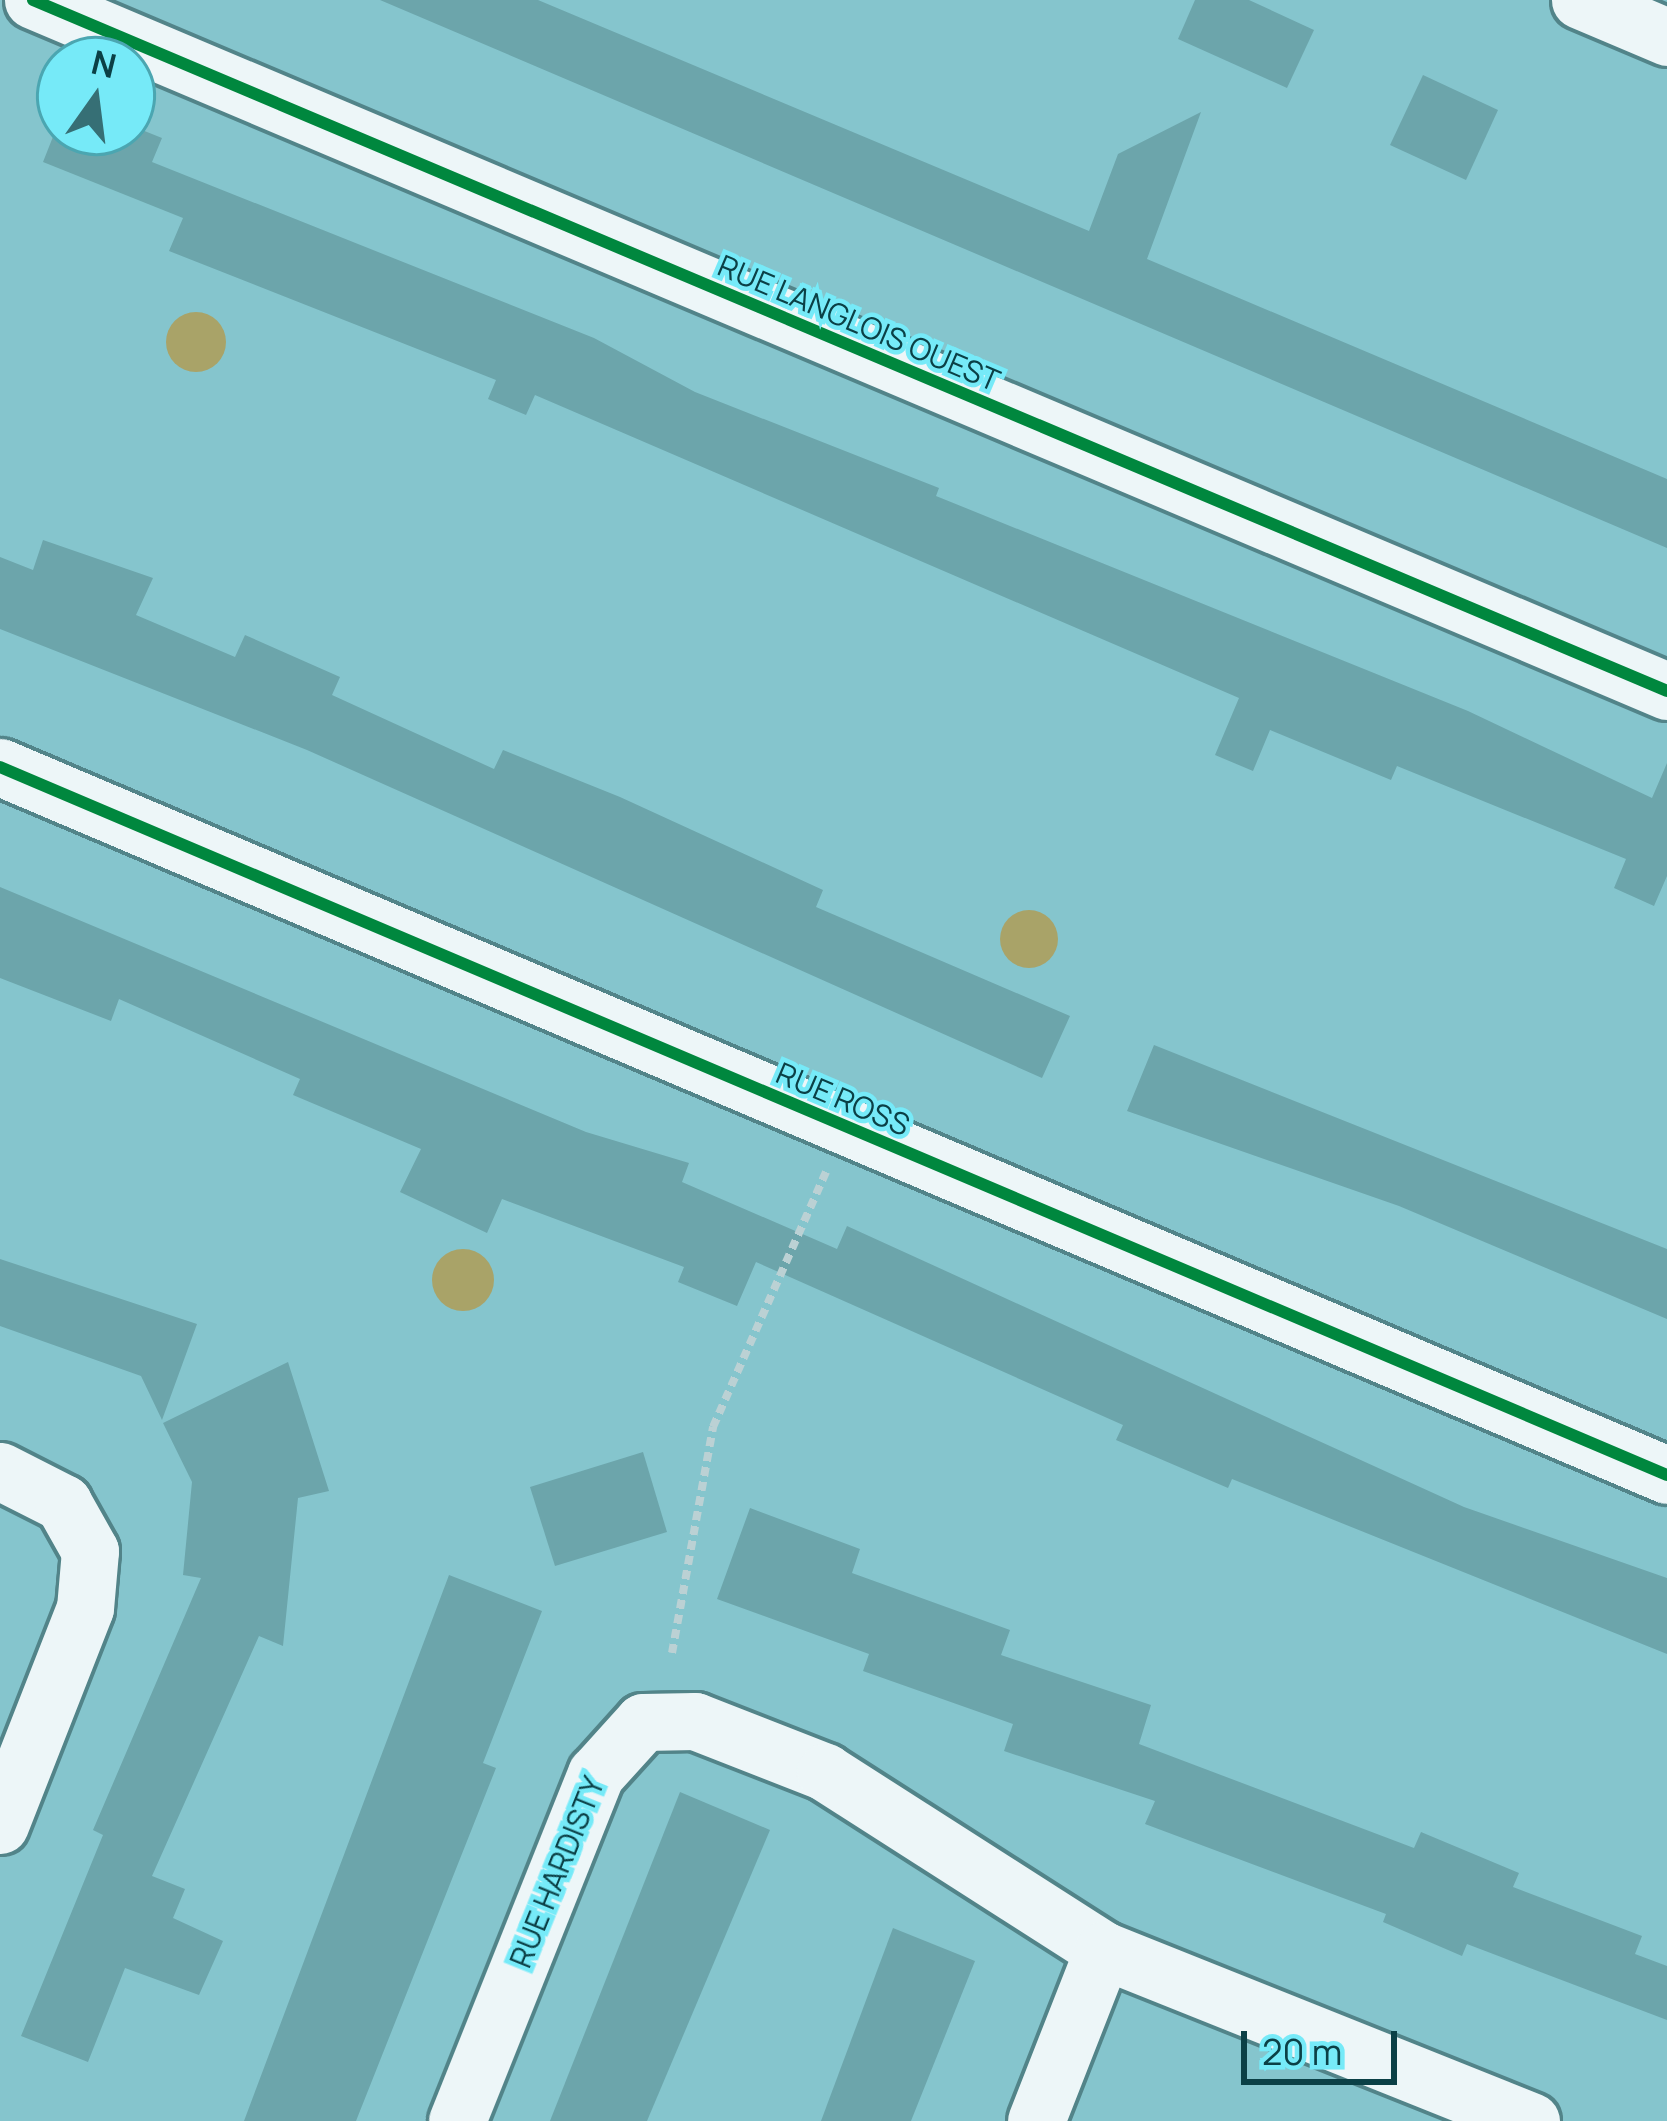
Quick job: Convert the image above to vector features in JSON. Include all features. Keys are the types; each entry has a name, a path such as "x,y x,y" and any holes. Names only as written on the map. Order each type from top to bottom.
{"street":[{"name":"RUE LANGLOIS OUEST","path":"33,0 1667,691"},
{"path":"1580,0 1667,37"},
{"name":"RUE ROSS","path":"0,767 1667,1475"},
{"path":"0,1471 63,1503 90,1551 85,1608 0,1826"},
{"name":"RUE HARDISTY","path":"457,2121 596,1774 643,1722 695,1721 825,1772 1103,1950 1531,2121"},
{"path":"1036,2121 1103,1950"}],"path":[{"path":"671,1653 713,1427 835,1152"}],"shaded area":[{"path":"196,312 217,321 226,342 217,363 196,372 175,363 166,342 175,321"},
{"path":"1029,910 1050,918 1058,939 1050,960 1029,968 1008,960 1000,939 1008,918"},
{"path":"463,1249 485,1258 494,1280 485,1302 463,1311 441,1302 432,1280 441,1258"}],"building":[{"path":"380,0 538,0 1089,231 1118,154 1201,112 1147,259 1667,479 1667,548"},
{"path":"1195,0 1249,0 1314,30 1287,88 1178,39"},
{"path":"1423,75 1498,110 1466,180 1390,145"},
{"path":"45,156 154,156 152,162 594,338 695,392 939,488 936,496 1468,711 1652,798 1667,763 1667,876 1654,906 1614,888 1626,859 1397,766 1391,780 1270,730 1253,771 1215,755 1239,698 535,395 526,415 488,399 496,380 169,251 183,218 43,162"},
{"path":"43,540 153,578 136,615 235,657 245,635 340,677 332,695 494,769 503,750 620,797 823,890 816,907 1070,1016 1042,1078 307,750 0,629 0,557 33,570"},
{"path":"0,887 586,1132 689,1163 682,1182 837,1249 847,1226 1464,1507 1667,1578 1667,1654 1232,1479 1228,1488 1116,1440 1123,1425 756,1262 737,1306 678,1282 684,1267 502,1199 487,1233 400,1192 421,1149 293,1095 300,1079 119,999 111,1021 0,978"},
{"path":"1154,1045 1667,1249 1667,1319 1399,1206 1127,1111"},
{"path":"0,1259 197,1324 162,1420 141,1376 0,1326"},
{"path":"288,1362 329,1491 298,1498 283,1646 259,1636 152,1876 185,1889 173,1918 223,1941 199,1995 125,1968 88,2062 21,2036 103,1835 93,1830 201,1578 183,1575 192,1482 163,1423"},
{"path":"643,1452 667,1532 555,1566 530,1487"},
{"path":"750,1508 860,1549 852,1573 1010,1630 1001,1655 1151,1705 1139,1744 1414,1848 1421,1832 1519,1873 1513,1887 1642,1936 1635,1954 1667,1966 1667,2020 1467,1944 1462,1956 1383,1922 1386,1914 1145,1824 1155,1801 1004,1751 1013,1724 863,1671 869,1654 717,1599"},
{"path":"449,1575 542,1611 483,1763 496,1768 356,2121 244,2121"},
{"path":"680,1792 770,1830 647,2121 550,2121"},
{"path":"893,1928 975,1961 911,2121 821,2121"}],"cycle path":[{"path":"33,0 1667,691"},
{"path":"0,767 1667,1475"}]}
